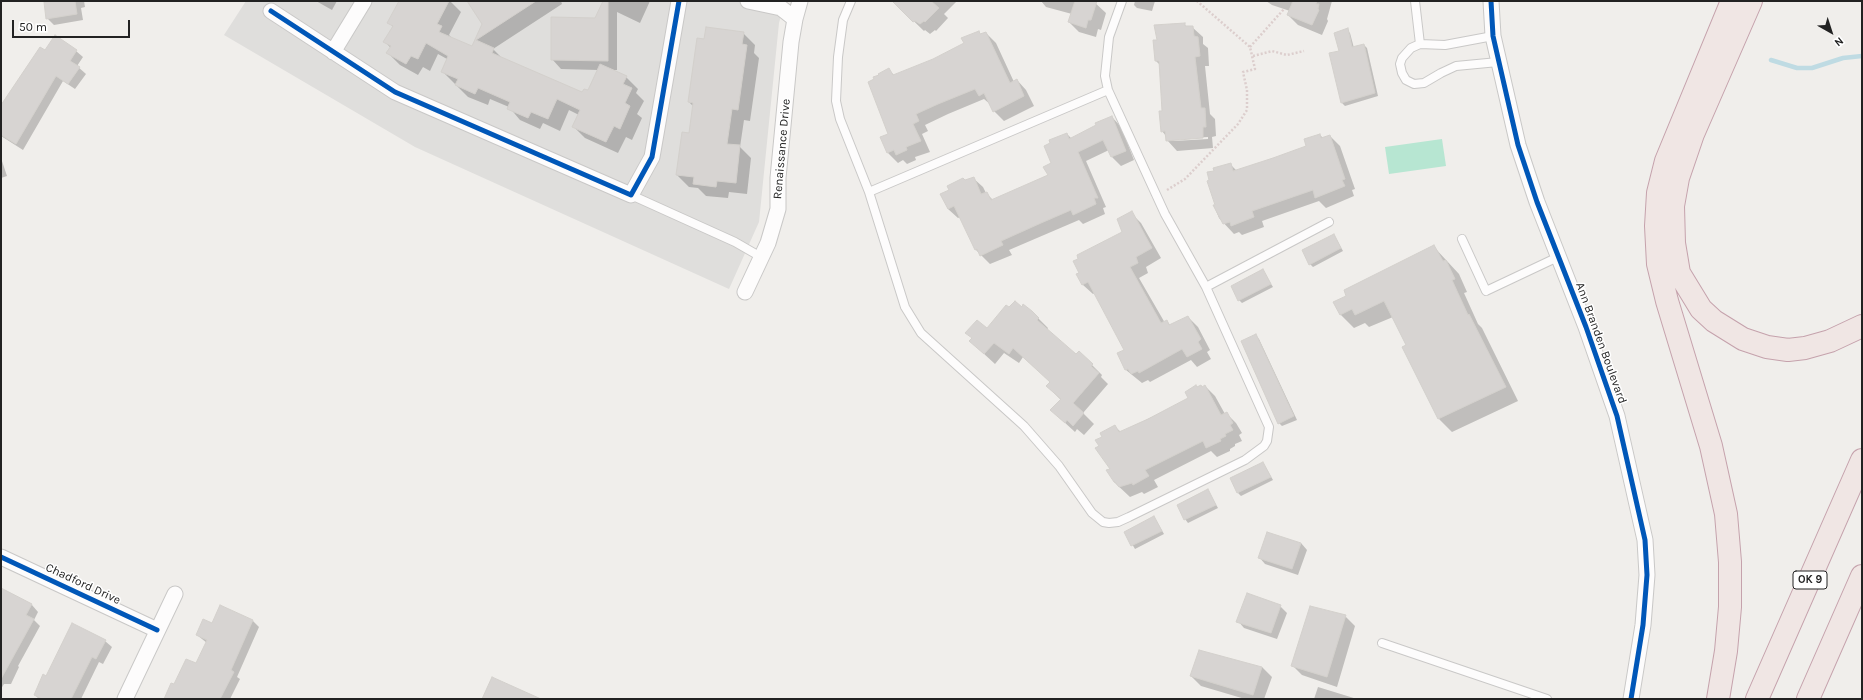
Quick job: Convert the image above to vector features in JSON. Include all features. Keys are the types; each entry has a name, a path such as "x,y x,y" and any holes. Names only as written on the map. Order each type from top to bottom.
{"highway":[{"path":"1718,699 1726,651 1730,607 1730,562 1726,514 1711,446 1667,301 1658,264 1656,226 1658,193 1666,161 1732,1"},
{"path":"1751,1 1693,134 1678,178 1673,206 1674,243 1679,273 1701,309 1714,321 1743,339 1767,347 1788,350 1805,348 1830,341 1862,326"},
{"name":"OK 9","path":"1757,699 1862,460"},
{"path":"1808,699 1862,576"}],"street":[{"path":"333,52 364,1"},
{"path":"271,11 395,92 631,196 652,157 679,1"},
{"path":"748,1 781,8 795,18"},
{"name":"Renaissance Drive","path":"745,292 774,225 778,209 778,178 795,18 800,1"},
{"name":"Ann Branden Boulevard","path":"1491,1 1493,36 1518,145 1537,202 1586,327 1617,416 1628,457 1645,540 1647,575 1643,625 1631,699"},
{"name":"Chadford Drive","path":"1,557 157,630"},
{"path":"125,699 175,594"}],"lane":[{"path":"851,1 843,20 838,58 836,101 840,119 869,192 905,307 921,333 1024,426 1059,466 1092,513 1103,522 1118,522 1245,460 1258,452 1267,441 1269,428 1206,287 1156,195 1108,90 1105,76 1109,37 1122,1"},
{"path":"1415,1 1420,44"},
{"path":"1493,36 1445,45 1420,44 1411,48 1402,58 1400,64 1402,73 1406,80 1414,84 1424,83 1456,66 1498,62"},
{"path":"869,192 1108,90"},
{"path":"631,196 735,242 761,257"},
{"path":"1206,287 1329,222"},
{"path":"1462,239 1486,291 1558,256"},
{"path":"1382,642 1547,699"}],"path":[{"path":"1156,195 1172,188 1185,179 1247,110 1243,72 1255,69 1250,47 1197,1"},
{"path":"1250,47 1284,9"},
{"path":"1253,56 1272,51 1287,55 1304,51"}],"shaded area":[{"path":"246,1 785,1 779,23 759,222 729,289 415,147 224,35"}],"green space":[{"path":"1442,139 1446,166 1389,174 1385,147"}],"building":[{"path":"75,1 77,14 46,19 44,2"},
{"path":"399,1 449,1 437,24 442,26 439,32 472,46 482,24 467,1 536,1 476,40 494,48 492,53 582,92 584,89 588,90 600,64 627,76 623,84 632,88 625,103 630,106 620,129 614,126 606,142 572,127 580,110 557,99 548,119 531,112 528,118 507,109 510,102 478,88 475,94 455,85 458,79 441,72 448,56 426,43 418,59 411,56 406,64 386,53 391,46 383,42 393,26 387,23"},
{"path":"603,1 608,1 608,61 551,60 551,17 595,18"},
{"path":"892,1 931,1 939,8 925,22 924,21 920,24 915,21 913,22"},
{"path":"1075,1 1097,1 1091,20 1088,20 1086,28 1068,22"},
{"path":"1293,1 1317,1 1316,4 1319,4 1319,10 1312,25 1287,15"},
{"path":"1185,23 1185,26 1193,26 1194,36 1198,37 1200,56 1195,57 1201,108 1205,108 1206,127 1203,127 1203,138 1166,141 1165,131 1161,132 1159,111 1162,111 1159,61 1155,61 1153,40 1157,40 1154,25"},
{"path":"706,27 744,32 742,44 747,45 738,110 732,109 727,144 740,145 736,183 717,181 716,187 693,184 694,177 676,175 682,132 689,133 693,103 688,102 697,38 704,39"},
{"path":"1348,28 1352,47 1364,44 1375,93 1341,103 1329,53 1339,51 1334,33"},
{"path":"979,31 980,34 986,32 1010,83 1017,79 1024,96 993,112 984,93 979,96 975,89 938,104 916,114 919,121 913,124 921,141 906,147 907,150 896,155 894,150 887,153 880,137 888,134 868,82 874,79 873,77 889,68 893,75 933,59 964,43 961,38"},
{"path":"55,35 77,50 70,61 80,67 68,84 56,76 16,144 1,135 1,105 40,47 45,50"},
{"path":"1112,116 1126,151 1111,157 1103,140 1078,152 1098,198 1094,198 1096,204 1073,215 1071,210 1041,223 1001,241 1003,245 980,256 977,249 975,250 954,206 948,209 940,194 949,190 947,186 963,178 965,180 974,177 981,194 987,192 991,200 1048,175 1043,167 1051,163 1044,146 1050,143 1049,140 1067,133 1069,139 1096,125 1095,123"},
{"path":"1320,134 1321,138 1330,135 1345,179 1342,180 1345,186 1315,198 1313,190 1252,211 1254,217 1231,226 1230,222 1223,224 1213,205 1215,205 1207,181 1209,180 1207,172 1214,171 1213,168 1231,163 1233,171 1273,158 1306,146 1304,139"},
{"path":"1132,211 1152,248 1136,257 1138,263 1130,267 1161,323 1167,320 1169,325 1188,316 1201,339 1198,342 1202,349 1187,357 1182,349 1139,373 1138,371 1131,374 1128,369 1125,370 1117,353 1124,350 1088,282 1082,285 1076,274 1079,273 1073,261 1078,259 1077,255 1122,232 1117,219"},
{"path":"1334,234 1341,248 1309,265 1302,250"},
{"path":"1434,245 1443,261 1446,260 1455,279 1452,280 1468,315 1469,314 1506,387 1438,419 1402,347 1406,345 1384,301 1355,315 1352,309 1340,315 1333,302 1346,296 1344,290"},
{"path":"1263,269 1271,284 1238,301 1231,286"},
{"path":"1015,301 1022,307 1023,304 1032,311 1039,318 1037,320 1076,354 1079,351 1093,364 1091,366 1099,373 1073,403 1084,413 1073,426 1067,420 1065,423 1050,410 1061,399 1046,386 1050,382 1013,348 1009,354 994,343 984,354 969,341 972,338 965,333 977,320 987,328 1006,305 1009,307"},
{"path":"1256,334 1294,416 1278,424 1241,341"},
{"path":"1196,385 1197,387 1201,385 1202,387 1205,385 1221,415 1227,412 1233,423 1230,425 1233,430 1225,434 1226,436 1220,439 1221,441 1206,448 1203,441 1145,470 1149,476 1133,485 1132,483 1119,487 1106,470 1110,469 1095,448 1099,446 1095,440 1102,437 1100,433 1115,425 1119,432 1148,419 1188,398 1185,392"},
{"path":"1263,462 1271,477 1237,493 1230,478"},
{"path":"1208,489 1216,505 1184,520 1177,505"},
{"path":"1154,516 1162,531 1131,546 1124,532"},
{"path":"1267,532 1301,543 1292,569 1258,558"},
{"path":"1,588 32,604 26,615 34,619 1,679"},
{"path":"1247,593 1281,605 1271,633 1236,622"},
{"path":"220,605 253,620 231,670 234,672 220,699 164,699 171,683 174,684 186,659 196,663 207,640 196,635 203,619 212,623"},
{"path":"1310,606 1346,615 1327,677 1291,666"},
{"path":"72,623 106,640 96,659 92,657 71,699 42,699 34,695 43,674 46,676"},
{"path":"1199,650 1262,667 1253,695 1190,676"},
{"path":"492,677 541,699 482,699"}],"waterway":[{"path":"1771,60 1797,68 1812,68 1843,58 1862,56"}],"cycle path":[{"path":"271,11 395,92 631,195 652,157 679,1"},
{"path":"1491,1 1493,36 1518,145 1537,202 1586,327 1617,416 1645,540 1647,575 1643,625 1631,699"},
{"path":"1,557 157,630"}]}
